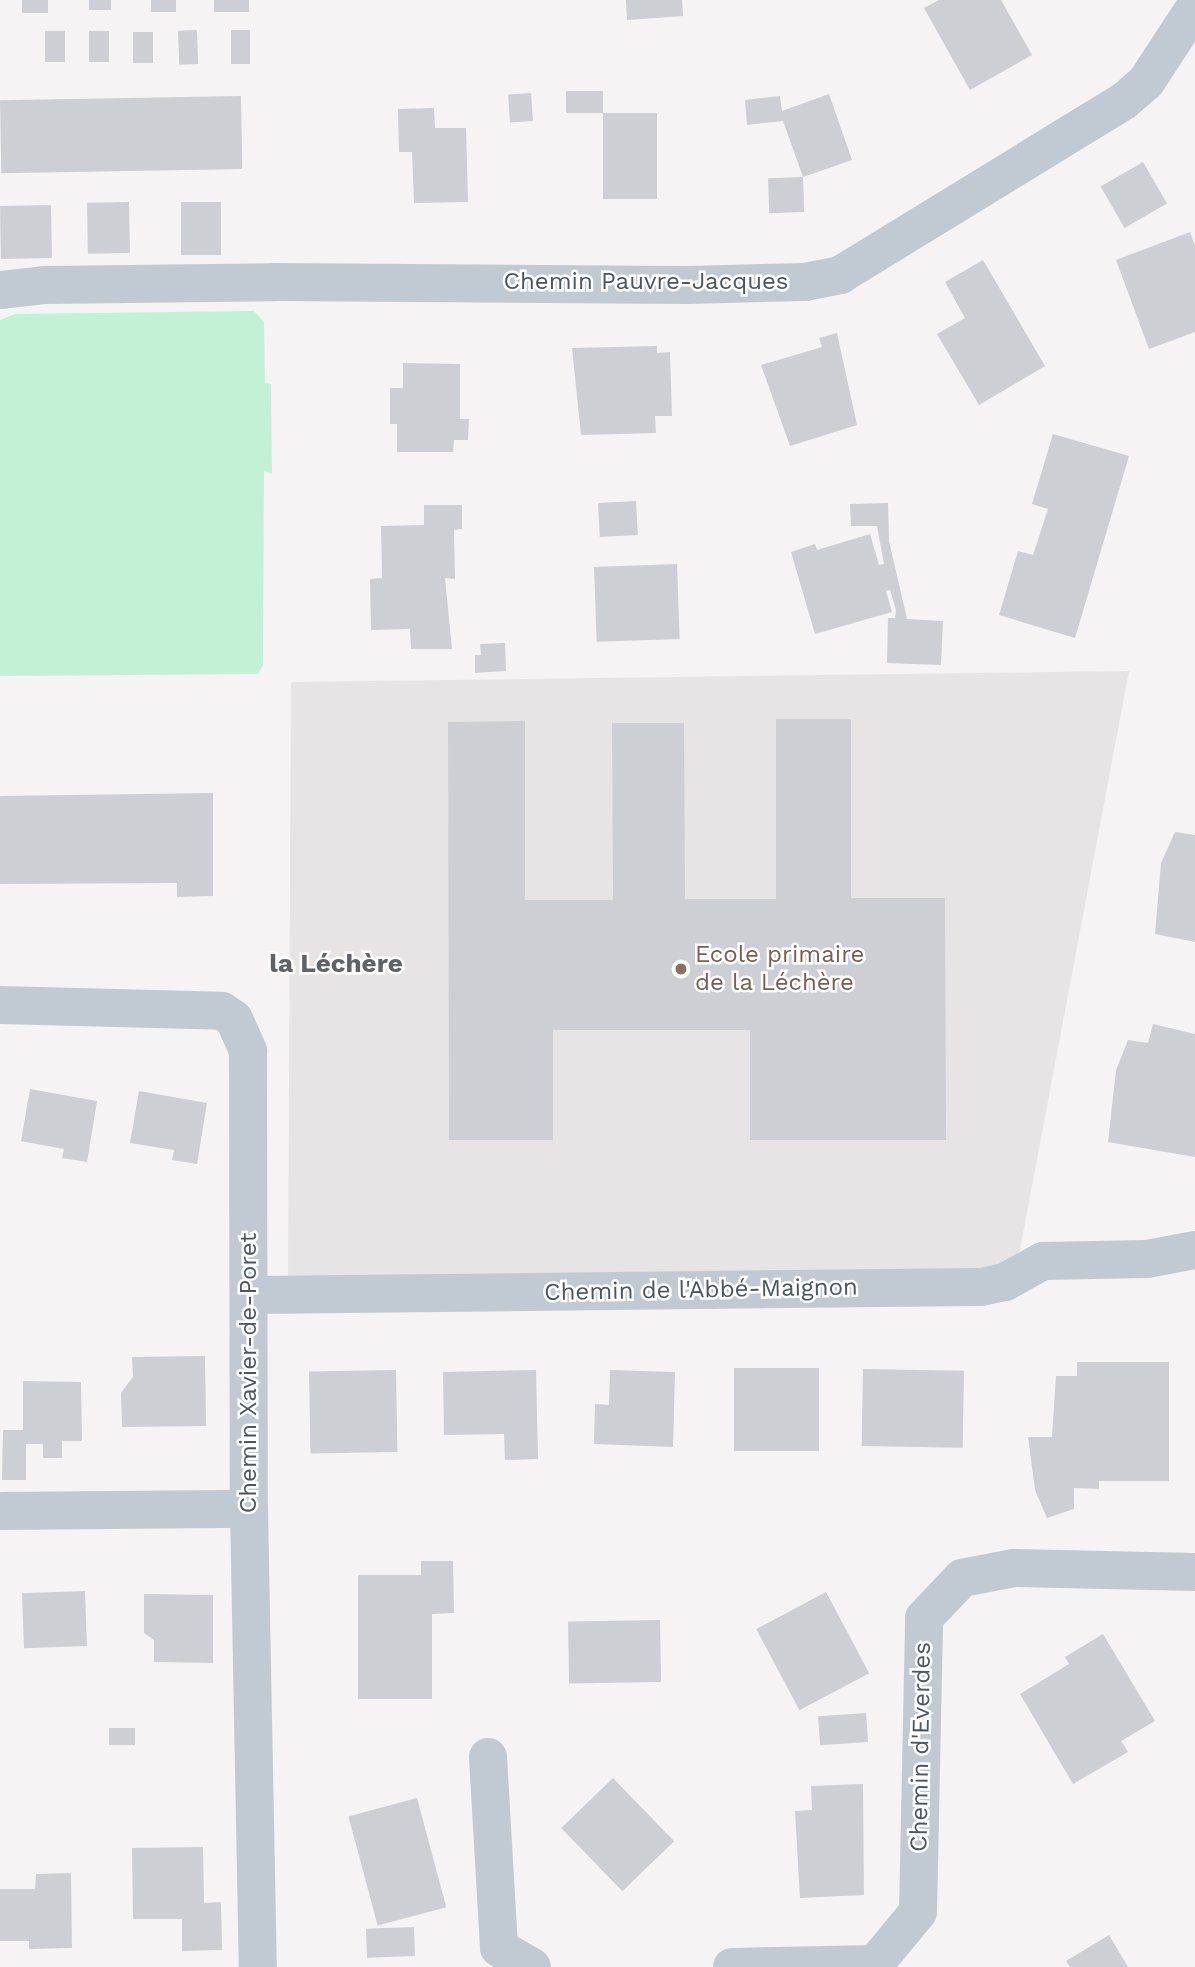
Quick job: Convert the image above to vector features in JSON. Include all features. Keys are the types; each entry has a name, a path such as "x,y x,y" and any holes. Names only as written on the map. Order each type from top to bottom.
{"street":[{"name":"Chemin Pauvre-Jacques","path":"0,290 44,285 274,282 687,285 805,282 840,275 1125,101 1146,82 1195,7"},
{"name":"Chemin Xavier-de-Poret","path":"0,1005 205,1009 234,1019 248,1051 249,1509 258,1967"},
{"name":"Chemin de l'Abbé-Maignon","path":"250,1295 981,1287 1005,1282 1043,1261 1147,1259 1195,1250"},
{"name":"Chemin de l'Abbé-Maignon","path":"1147,1259 1195,1275"},
{"path":"0,1511 249,1509"},
{"name":"Chemin d'Everdes","path":"732,1967 875,1964 918,1912 924,1618 962,1578 1014,1568 1195,1572"},
{"path":"488,1757 499,1948 532,1967"}],"shaded area":[{"name":"Ecole primaire de la Léchère","path":"1129,671 1019,1255 994,1275 288,1281 291,682"}],"green space":[{"path":"254,311 264,322 265,383 271,384 272,474 264,471 263,666 258,674 0,676 0,320 15,314"}],"building":[{"path":"22,0 48,0 48,13 22,13"},
{"path":"89,0 111,0 111,10 89,10"},
{"path":"151,0 176,0 176,12 151,12"},
{"path":"214,0 249,0 249,12 214,12"},
{"path":"626,0 682,0 683,16 627,20"},
{"path":"939,0 1001,0 1032,55 970,90 924,8"},
{"path":"197,30 198,64 179,65 178,31"},
{"path":"231,30 250,30 250,64 231,64"},
{"path":"45,31 65,31 65,62 45,62"},
{"path":"89,31 109,31 109,62 89,62"},
{"path":"133,32 153,32 153,63 133,63"},
{"path":"566,91 603,91 603,113 566,113"},
{"path":"531,93 533,121 510,123 508,95"},
{"path":"829,94 852,160 803,177 783,121 747,125 745,100 780,96 782,111"},
{"path":"241,96 242,169 1,173 0,100"},
{"path":"434,108 435,128 466,128 468,202 414,203 412,152 399,152 398,109"},
{"path":"603,113 657,113 657,199 603,199"},
{"path":"1143,162 1167,204 1125,228 1101,187"},
{"path":"803,177 804,212 769,213 768,178"},
{"path":"129,202 130,253 88,254 87,203"},
{"path":"181,202 221,202 221,255 181,255"},
{"path":"51,205 52,258 1,259 0,206"},
{"path":"1190,232 1195,246 1195,332 1149,349 1116,260"},
{"path":"983,260 1045,366 979,405 937,334 965,318 945,282"},
{"path":"837,333 857,425 790,446 761,365 822,347 819,338"},
{"path":"657,346 657,353 670,352 672,416 655,416 656,433 581,435 572,348"},
{"path":"403,363 460,364 460,419 469,419 468,440 454,440 453,452 397,452 397,424 390,424 390,388 403,388"},
{"path":"1053,434 1129,456 1075,638 999,615 1018,551 1033,555 1048,509 1032,504"},
{"path":"636,501 638,535 600,537 598,503"},
{"path":"888,503 889,541 907,619 943,621 941,665 887,663 888,618 895,618 896,610 890,590 886,591 892,612 815,634 791,552 815,544 817,550 870,534 879,565 884,564 877,526 851,526 850,504"},
{"path":"424,505 462,505 462,529 454,530 455,579 445,578 452,649 411,649 410,629 371,630 370,579 382,578 381,526 424,525"},
{"path":"677,564 680,639 597,642 594,567"},
{"path":"505,643 506,671 475,673 475,655 481,655 480,644"},
{"path":"776,719 851,719 851,898 945,898 946,1140 750,1140 750,1030 553,1030 553,1140 449,1140 448,722 525,721 525,900 613,900 612,723 684,723 685,899 776,899"},
{"path":"213,793 213,896 177,897 177,883 0,884 0,796"},
{"path":"1175,832 1195,835 1195,942 1155,934 1161,863"},
{"path":"1153,1024 1195,1034 1195,1157 1108,1142 1116,1070 1128,1040 1148,1043"},
{"path":"30,1089 97,1101 87,1162 62,1158 64,1149 21,1141"},
{"path":"139,1091 207,1103 197,1164 172,1160 174,1150 130,1143"},
{"path":"205,1356 206,1426 122,1427 121,1393 133,1377 132,1357"},
{"path":"1077,1362 1169,1362 1169,1481 1099,1481 1099,1489 1074,1488 1074,1509 1047,1518 1035,1490 1028,1437 1052,1437 1056,1376 1077,1376"},
{"path":"734,1368 819,1368 819,1451 734,1451"},
{"path":"863,1369 964,1371 963,1448 862,1446"},
{"path":"396,1370 397,1452 310,1454 309,1372"},
{"path":"536,1370 538,1459 505,1460 504,1434 444,1435 443,1372"},
{"path":"610,1370 675,1372 673,1447 594,1444 595,1404 609,1405"},
{"path":"23,1381 81,1382 82,1441 62,1441 62,1458 43,1458 43,1444 26,1444 26,1480 2,1480 3,1430 23,1430"},
{"path":"421,1561 453,1561 454,1613 432,1614 432,1699 358,1699 358,1575 421,1575"},
{"path":"85,1591 87,1646 24,1648 22,1593"},
{"path":"826,1592 869,1673 799,1710 756,1629"},
{"path":"144,1594 213,1595 213,1663 154,1662 154,1640 144,1633"},
{"path":"660,1620 661,1682 569,1684 568,1622"},
{"path":"1103,1634 1155,1721 1121,1741 1128,1752 1073,1784 1020,1694 1069,1664 1065,1657"},
{"path":"866,1713 868,1742 820,1745 818,1716"},
{"path":"109,1728 135,1728 135,1745 109,1745"},
{"path":"613,1778 674,1841 622,1891 561,1828"},
{"path":"863,1784 864,1895 800,1898 795,1811 812,1810 811,1786"},
{"path":"417,1798 446,1907 378,1926 348,1816"},
{"path":"203,1847 204,1903 221,1902 222,1950 182,1951 182,1919 133,1919 132,1848"},
{"path":"71,1873 72,1948 29,1949 29,1941 0,1941 0,1889 35,1889 36,1874"},
{"path":"414,1927 415,1956 367,1958 366,1929"},
{"path":"1109,1935 1128,1967 1070,1967 1066,1961"}],"place":[{"name":"Ecole primaire de la Léchère","path":"681,969"}],"district":[{"name":"la Léchère","path":"336,964"}]}
